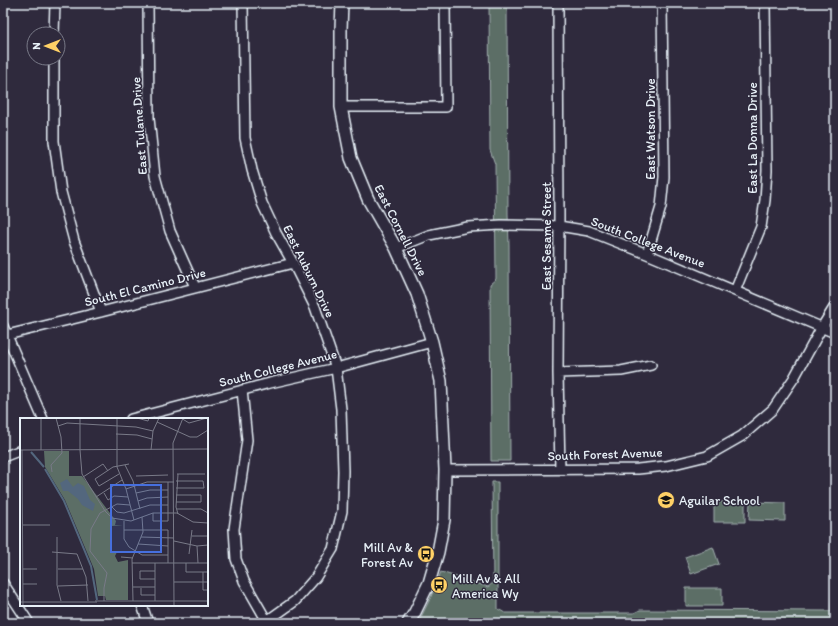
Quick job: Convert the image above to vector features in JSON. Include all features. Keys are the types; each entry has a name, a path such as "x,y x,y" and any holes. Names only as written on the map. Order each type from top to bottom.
{"street":[{"path":"54,26 55,3"},
{"name":"East Tulane Drive","path":"148,3 149,118 155,176 170,230 195,287"},
{"name":"East Auburn Drive","path":"244,3 245,138 252,170 262,203 315,307 336,368 340,409 343,471 342,511 333,549 316,577 295,601 267,622"},
{"name":"East Cornell Drive","path":"342,3 341,107 351,158 368,199 396,248 417,294 432,342 441,381 445,470 444,514 438,552 429,583 408,623"},
{"path":"341,107 446,107 444,3"},
{"name":"East Sesame Street","path":"558,3 558,373 560,469"},
{"name":"East Watson Drive","path":"647,254 661,208 664,177 662,3"},
{"name":"East La Donna Drive","path":"734,291 761,227 765,200 767,170 765,3"},
{"path":"54,66 54,141 61,192 74,241 101,312"},
{"name":"South College Avenue","path":"396,248 429,234 468,228 501,226 559,226 589,231 835,333"},
{"name":"South El Camino Drive","path":"4,332 101,312 293,263"},
{"name":"South Forest Avenue","path":"445,470 644,468 666,466 708,456 742,436 773,409 794,378 835,306"},
{"path":"4,332 43,418"},
{"name":"South College Avenue","path":"146,417 242,390 336,368 432,342"},
{"path":"558,373 621,372 651,365"},
{"path":"242,390 247,440 234,529 236,559 244,581 267,622"},
{"path":"3,457 20,450"},
{"path":"3,583 29,623"},
{"path":"142,606 148,623"}],"green space":[{"path":"489,3 507,3 510,461 491,461 490,284 496,279 495,164 490,150"},
{"path":"492,482 498,482 498,609 505,613 634,613 640,610 831,611 833,553 835,554 835,623 418,623 441,572 488,587 493,583"},
{"path":"714,502 745,502 745,522 714,522"},
{"path":"750,502 785,503 785,521 749,520"},
{"path":"713,547 719,564 691,574 685,557"},
{"path":"686,588 722,588 722,606 686,606"}],"place":[{"name":"Aguilar School","path":"666,500"},
{"name":"Mill Av & Forest Av","path":"426,554"},
{"name":"Mill Av & All America Wy","path":"439,585"}]}
